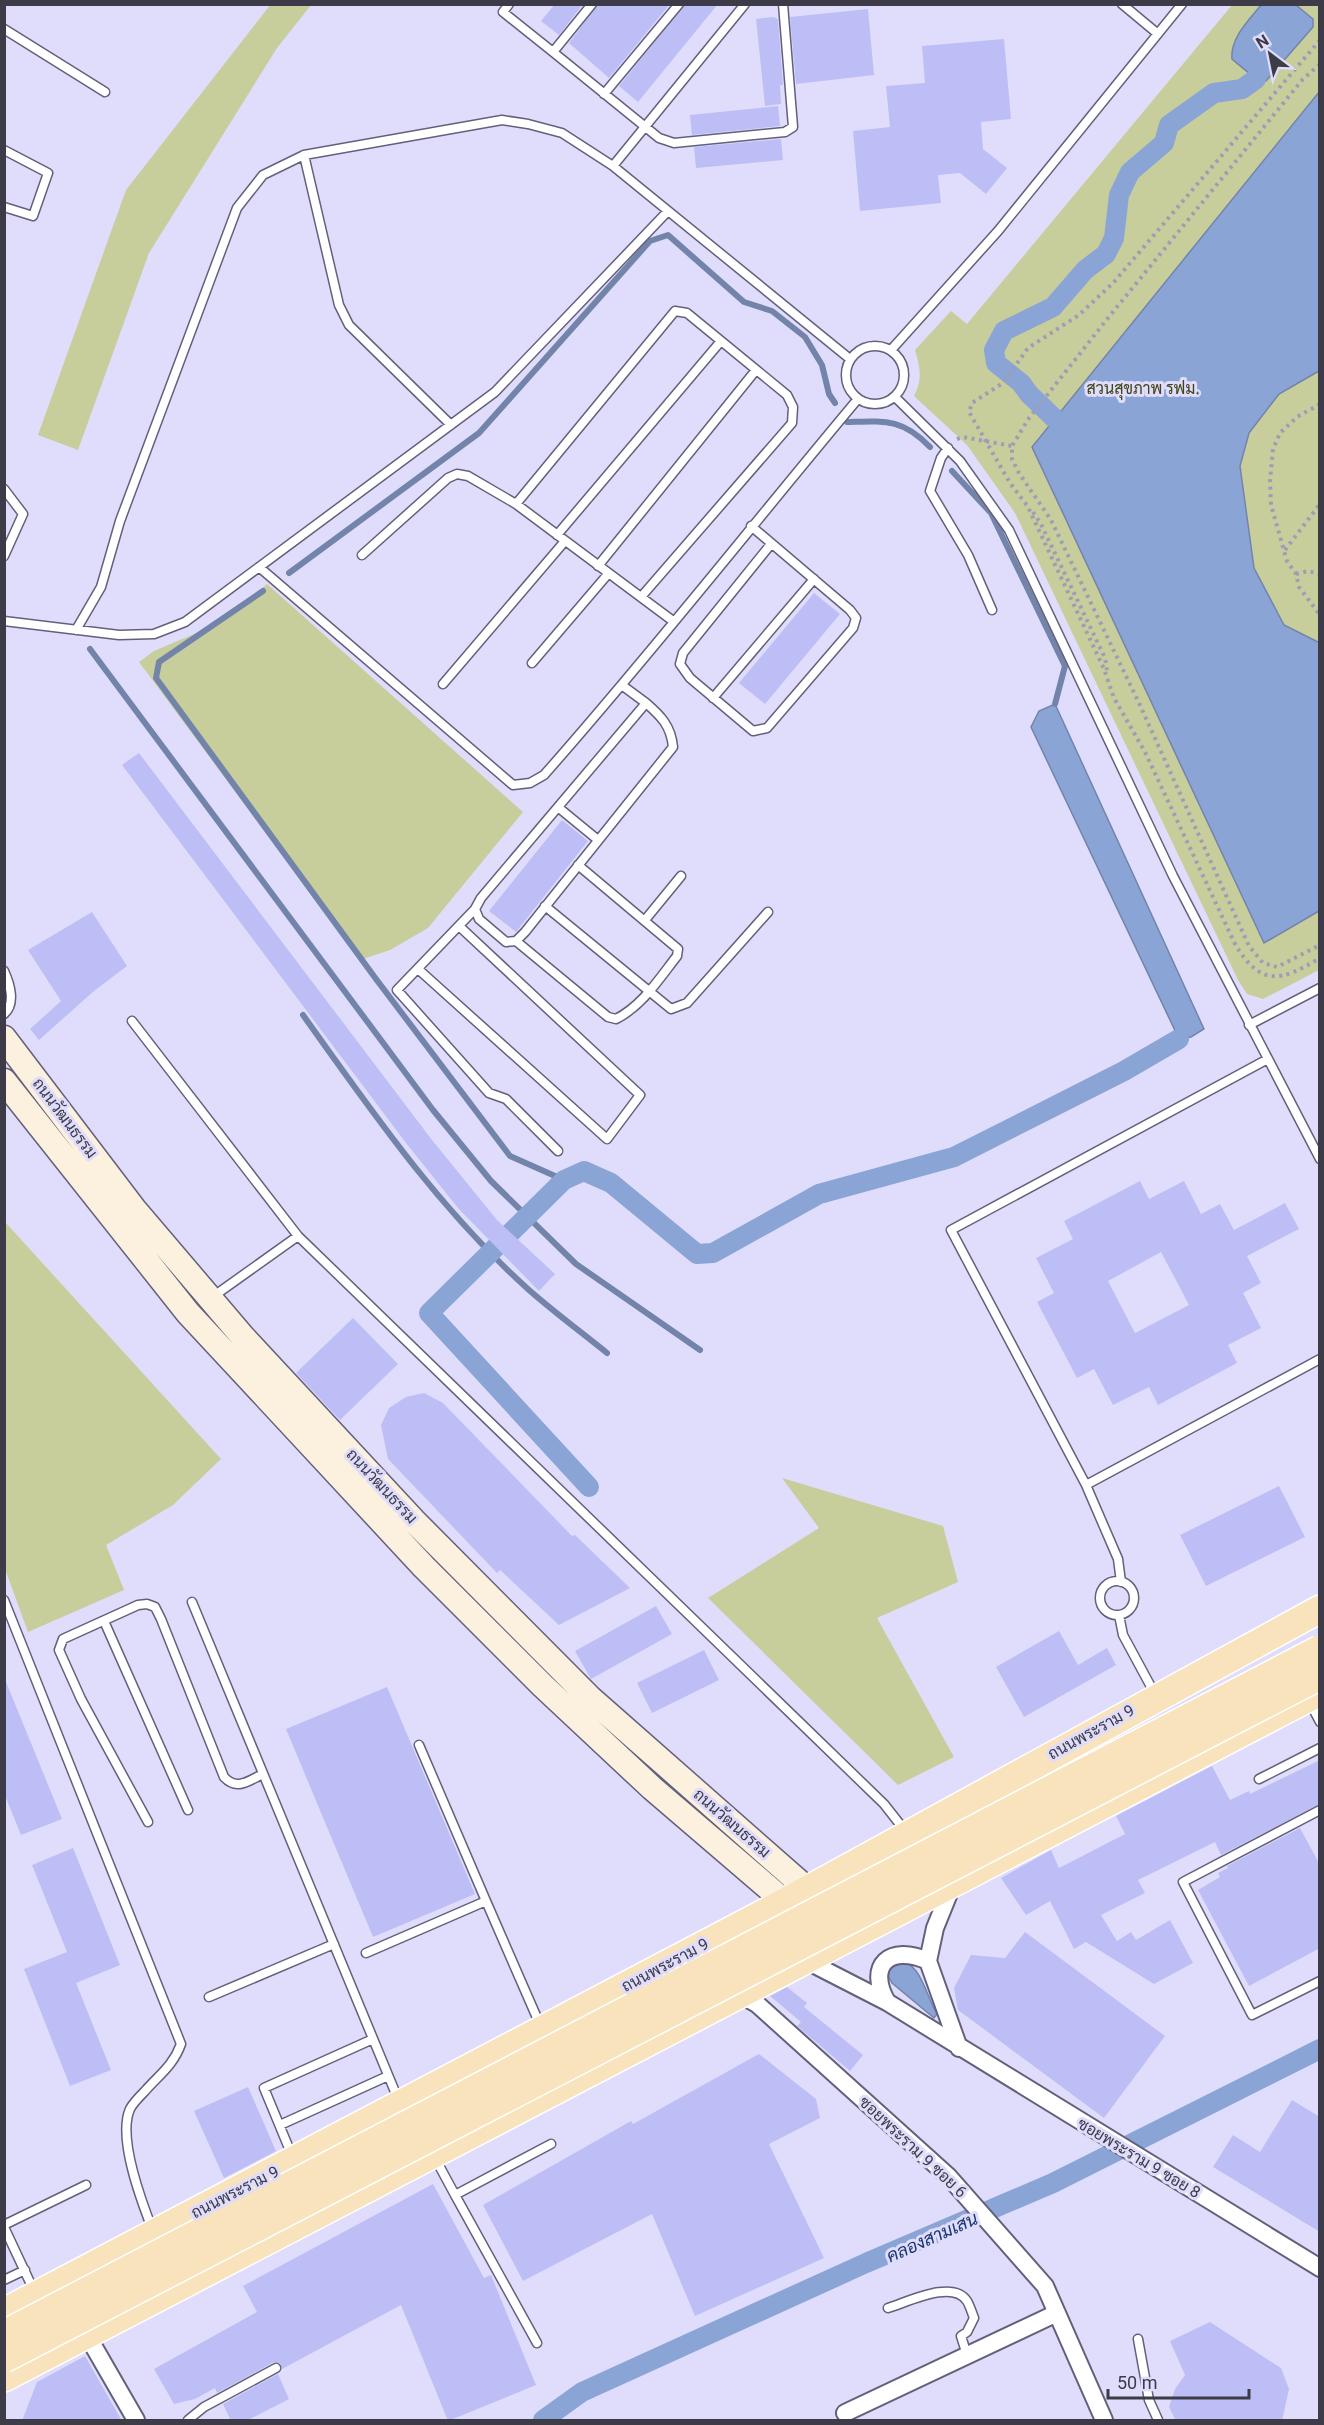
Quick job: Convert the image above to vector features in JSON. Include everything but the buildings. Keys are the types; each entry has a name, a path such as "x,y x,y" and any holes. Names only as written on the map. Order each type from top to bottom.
{"main road":[{"name":"ถนนพระราม 9","path":"4,2312 796,1895 907,1832 1320,1609"},
{"name":"ถนนพระราม 9","path":"4,2334 1320,1649"},
{"path":"4,2378 1317,1697"},
{"path":"4,2359 1317,1697"},
{"path":"796,1895 851,1938"}],"street":[{"name":"ถนนวัฒนธรรม","path":"4,1038 134,1209 211,1299 414,1521 590,1698 796,1895"},
{"name":"ถนนวัฒนธรรม","path":"4,1081 188,1313 424,1567 543,1686 652,1788 796,1895"},
{"path":"188,1313 211,1299"},
{"path":"952,1886 935,1928 928,1961 959,2048"},
{"path":"887,2002 880,1989 879,1976 886,1961 897,1953 913,1954 928,1961"},
{"name":"ซอยพระราม 9 ซอย 8","path":"807,1961 887,2002 1320,2268"},
{"name":"ซอยพระราม 9 ซอย 6","path":"741,1995 757,2004 949,2177 1045,2286 1104,2421"},
{"path":"845,2413 1057,2313"},
{"path":"87,2335 136,2421"}],"lane":[{"path":"509,4 503,12 644,127 659,138 674,143 790,130 794,122 783,4"},
{"path":"553,52 592,4"},
{"path":"604,94 679,4"},
{"path":"613,166 745,4"},
{"path":"1122,4 1158,34"},
{"path":"891,350 998,231 1182,4"},
{"path":"4,29 105,92"},
{"path":"76,630 101,587 120,522 237,208 263,175 304,155 502,120 562,133 613,166 850,359"},
{"path":"4,150 48,173 33,216 4,207"},
{"path":"304,155 339,305 349,325 451,425"},
{"path":"4,621 119,635 154,634 186,622 495,392 668,211"},
{"path":"516,504 675,311 687,314 787,395 793,407 792,423 641,597"},
{"path":"443,684 721,341"},
{"path":"872,346 891,350 900,360 904,373 902,386 895,397 883,404 870,405 858,400 848,390 845,381 845,371 850,359 862,348 872,346"},
{"path":"598,566 756,370"},
{"path":"895,397 948,448 987,495 1009,530 1167,866 1266,1060 1320,1159"},
{"path":"259,567 513,785 530,783 544,775 623,686 751,526 858,400"},
{"path":"948,448 941,458 930,491 968,555 992,610"},
{"path":"362,555 448,478 457,474 468,476 516,504 673,621"},
{"path":"4,489 23,514 4,556"},
{"path":"751,526 850,610 856,618 853,628 767,728 753,731 690,678 680,664 682,653 771,544"},
{"path":"532,663 608,574"},
{"path":"713,698 814,579"},
{"path":"476,909 478,919 506,942 516,941 673,747 672,734 664,719 623,686"},
{"path":"558,1151 506,1099 489,1093 397,990 476,909 481,898 646,703"},
{"path":"559,808 598,840"},
{"path":"516,941 608,1017 616,1019 626,1014 649,992 677,956 678,949 578,866"},
{"path":"645,920 681,876"},
{"path":"545,906 671,1009 679,1008 768,912"},
{"path":"418,969 607,1139 640,1095 459,926"},
{"path":"4,971 11,999 9,1010 4,1014"},
{"path":"1249,1025 1320,988"},
{"path":"132,1021 298,1236 884,1804 907,1832"},
{"path":"1121,1582 1118,1559 1086,1485 951,1230 1266,1060"},
{"path":"211,1299 298,1236"},
{"path":"1086,1485 1320,1359"},
{"path":"1121,1582 1132,1590 1134,1601 1129,1611 1119,1615 1104,1609 1101,1599 1108,1584 1121,1582"},
{"path":"4,1600 181,2044 176,2058 165,2073 145,2090 129,2110 128,2143 131,2172 154,2234"},
{"path":"192,1602 401,2105"},
{"path":"148,1822 81,1699 59,1650 63,1639 138,1605 147,1604 155,1607 183,1671 224,1778 231,1784 239,1786 263,1774"},
{"path":"1119,1615 1123,1635 1157,1697"},
{"path":"104,1621 188,1810"},
{"path":"419,1745 543,2030"},
{"path":"1259,1779 1320,1748"},
{"path":"1320,1810 1184,1882 1252,2014 1320,1981"},
{"path":"366,1953 486,1901"},
{"path":"209,1997 334,1944"},
{"path":"294,2161 264,2088 373,2038"},
{"path":"280,2125 388,2076"},
{"path":"454,2194 551,2144"},
{"path":"433,2155 537,2343"},
{"path":"36,2296 4,2226 86,2185"},
{"path":"4,2280 25,2270"},
{"path":"888,2308 941,2291 954,2291 966,2299 974,2318 967,2332 961,2336 967,2355"},
{"path":"1138,2339 1149,2400 1158,2421"},
{"path":"188,2421 204,2407 276,2368"}],"path":[{"path":"1107,678 1105,658 1041,524 985,442 969,412 972,403 1003,384 1028,348 1079,315 1114,282 1320,40"},
{"path":"1320,64 1303,79 1029,418 1012,446 1012,459 1018,473 1055,529 1139,703 1249,946 1263,963 1277,966 1320,945"},
{"path":"1320,404 1297,417 1280,433 1273,449 1271,505 1287,561 1296,574 1299,587 1320,615"},
{"path":"948,448 953,441 963,437 1012,446"},
{"path":"1284,550 1320,504"},
{"path":"1028,507 1107,678 1114,698 1145,752 1235,944 1249,966 1267,975 1285,976 1320,958"},
{"path":"1296,574 1308,571 1320,574"}],"green space":[{"path":"271,4 311,5 277,48 149,253 78,450 38,435 126,190"},
{"name":"สวนสุขภาพ รฟม.","path":"1232,5 1319,5 1319,970 1263,999 1247,994 1238,980 1015,513 967,445 914,396 919,384 920,373 915,350 951,311 967,324"},
{"path":"267,584 523,812 428,928 390,950 360,960 139,662 154,651 222,622"},
{"path":"5,1222 221,1459 173,1505 106,1545 124,1590 28,1632 5,1569"},
{"path":"782,1478 943,1526 958,1582 877,1618 954,1757 898,1785 708,1598 819,1528"}],"water":[{"path":"1262,4 1296,5 1313,19 1313,27 1266,81 1256,79 1232,59 1237,37"},
{"path":"1319,92 1319,371 1279,394 1249,433 1240,466 1254,568 1284,625 1320,643 1319,911 1264,943 1032,447"},
{"path":"1055,704 1204,1029 1191,1037 1179,1039 1031,727 1039,711"},
{"path":"897,1961 905,1962 917,1972 937,2014 934,2018 892,1983 888,1976 890,1967"}],"waterway":[{"path":"1055,419 1021,383 996,363 994,350 1004,331 1053,307 1085,270 1106,254 1114,238 1119,195 1130,172 1164,143 1169,125 1214,93 1242,89 1256,79"},
{"path":"289,573 479,433 650,241 668,235 744,302 772,311 805,337 822,365 829,394 835,403"},
{"path":"847,422 892,423 910,431 930,447"},
{"path":"952,471 991,513 1065,666 1055,704"},
{"path":"263,591 159,662 156,678 376,979 510,1156 564,1180"},
{"path":"90,649 433,1110 491,1181 576,1264 700,1350"},
{"path":"303,1015 408,1159 466,1227 529,1290 607,1353"},
{"path":"589,1487 429,1313 564,1180 584,1171 611,1183 697,1254 713,1253 819,1194 954,1157 1124,1071 1179,1039"},
{"name":"คลองสามเสน","path":"543,2420 582,2392 866,2263 1053,2183 1320,2049"}]}
